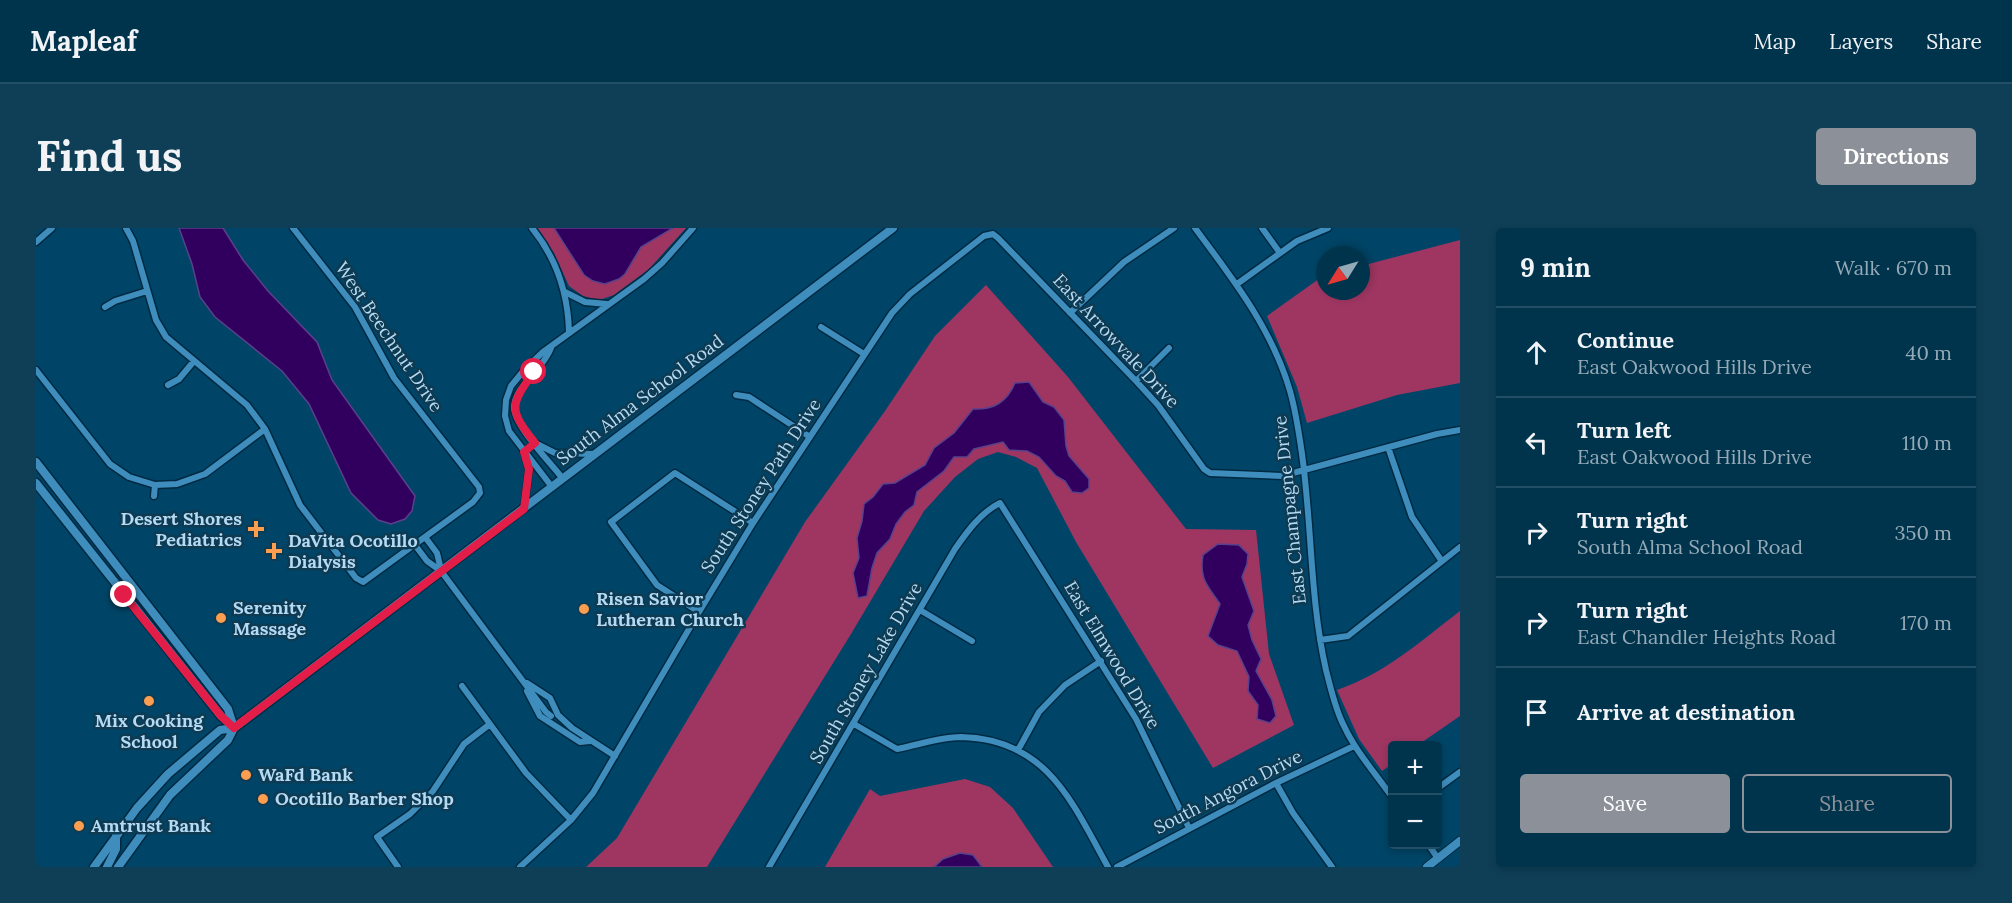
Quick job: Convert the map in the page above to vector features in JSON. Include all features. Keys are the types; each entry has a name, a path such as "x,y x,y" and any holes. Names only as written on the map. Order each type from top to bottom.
{"main road":[{"name":"South Alma School Road","path":"118,867 170,795 228,740 234,728 893,228"},
{"path":"36,462 228,709 234,728"},
{"path":"36,483 215,708 234,728"},
{"name":"South Alma School Road","path":"94,867 116,835 168,774 220,730 234,728"},
{"path":"107,867 116,849 116,835"}],"street":[{"path":"36,242 52,228"},
{"path":"126,228 133,241 156,320 166,337 237,395 265,429 300,506 356,578 363,582 425,537 437,553 441,571"},
{"name":"West Beechnut Drive","path":"293,228 355,307 394,378 479,488 480,492 473,502 425,537"},
{"path":"532,228 559,272 566,292 569,332"},
{"path":"552,487 509,431 506,422 506,400 511,386 543,352 608,304 631,290 653,271 693,228"},
{"path":"1070,313 1124,262 1174,228"},
{"name":"East Champagne Drive","path":"1195,228 1237,284 1268,335 1290,391 1298,424 1304,470 1320,640 1332,694 1343,725 1354,746 1391,795"},
{"path":"1262,228 1280,253"},
{"path":"1237,284 1297,241 1328,228"},
{"name":"East Arrowvale Drive","path":"993,234 1158,405 1204,470 1210,473 1282,476 1304,470"},
{"name":"South Stoney Path Drive","path":"520,867 571,820 593,794 753,524 892,313 910,294 984,236 993,234"},
{"path":"105,307 115,301 147,291"},
{"path":"566,292 585,302 608,304"},
{"path":"821,327 864,354"},
{"path":"551,348 548,357 517,394 514,407 517,417 563,479"},
{"path":"1136,381 1169,348"},
{"path":"168,385 179,379 194,361"},
{"path":"36,370 110,464 129,477 155,485 177,484 205,474 265,429"},
{"path":"736,395 749,397 810,437"},
{"path":"506,422 517,417"},
{"path":"1304,470 1437,434 1460,430"},
{"path":"535,443 555,453 595,454"},
{"path":"524,452 535,443"},
{"path":"1388,447 1412,517 1441,560"},
{"path":"524,452 529,469 524,509"},
{"path":"699,612 657,585 611,522 675,473 753,524"},
{"path":"154,496 155,485"},
{"name":"South Stoney Lake Drive","path":"769,867 964,536 992,507 1000,503"},
{"name":"East Elmwood Drive","path":"1000,503 1136,719 1189,828"},
{"path":"415,545 427,561 441,571 546,712 615,756"},
{"path":"1320,640 1348,636 1460,547"},
{"path":"920,610 972,641"},
{"path":"1017,750 1039,712 1065,685 1101,661"},
{"path":"524,681 550,698 552,716 557,726 580,742 590,741"},
{"path":"462,686 526,773 571,820"},
{"path":"398,867 377,837 410,814 434,791 464,744 490,724"},
{"path":"854,724 897,749 959,737 986,740 1017,750 1039,764 1056,780 1072,803 1108,867"},
{"name":"South Angora Drive","path":"1117,867 1276,783 1354,746"},
{"path":"1442,785 1460,772"},
{"path":"1276,783 1293,813 1332,867"},
{"path":"1427,867 1460,841"},
{"path":"1431,849 1437,857"}],"shaded area":[{"path":"179,228 223,228 243,260 268,291 317,342 332,380 415,496 412,511 405,519 391,524 378,520 351,493 309,404 282,371 215,317 200,297 192,264"},
{"path":"537,228 686,228 649,269 614,295 599,300 583,296 569,286 554,253"},
{"path":"554,228 673,228 641,247 625,274 605,284 593,281 584,275"},
{"path":"1460,240 1460,383 1397,395 1307,423 1297,387 1267,316 1316,281 1316,300 1370,300 1370,264"},
{"path":"986,285 1068,377 1186,529 1256,530 1269,654 1294,725 1213,768 1076,542 1037,468 1016,457 998,452 978,459 955,477 924,511 707,867 586,867 617,838 805,522 885,411 935,336"},
{"path":"1029,382 1043,402 1054,407 1064,420 1069,456 1089,479 1089,488 1082,493 1072,492 1065,481 1056,476 1039,457 1027,451 1009,450 1003,442 974,449 967,457 954,457 944,471 917,492 914,505 905,512 896,524 890,539 877,553 867,596 858,598 853,573 859,558 857,538 864,504 883,484 895,483 925,465 934,448 954,433 973,409 999,404 1012,390 1015,383"},
{"path":"1218,544 1239,545 1248,554 1242,577 1254,611 1248,625 1261,659 1256,671 1272,700 1276,716 1270,723 1257,719 1258,705 1248,691 1249,677 1237,651 1218,645 1208,636 1220,604 1205,581 1202,563 1203,555"},
{"path":"1460,611 1460,716 1424,741 1388,741 1388,767 1382,771 1359,739 1337,690 1371,675 1416,645"},
{"path":"965,779 990,787 1013,808 1053,867 825,867 870,789 880,796"},
{"path":"960,853 973,855 982,867 934,867 943,859"}],"place":[{"name":"Desert Shores Pediatrics","path":"256,529"},
{"name":"DaVita Ocotillo Dialysis","path":"274,551"},
{"name":"Risen Savior Lutheran Church","path":"584,609"},
{"name":"Serenity Massage","path":"221,618"},
{"name":"Mix Cooking School","path":"149,701"},
{"name":"WaFd Bank","path":"246,775"},
{"name":"Ocotillo Barber Shop","path":"263,799"},
{"name":"Amtrust Bank","path":"79,826"}],"route":[{"path":"124,595 221,716 234,728 524,509 529,469 524,452 535,443 518,420 514,407 517,394 534,372"}]}
